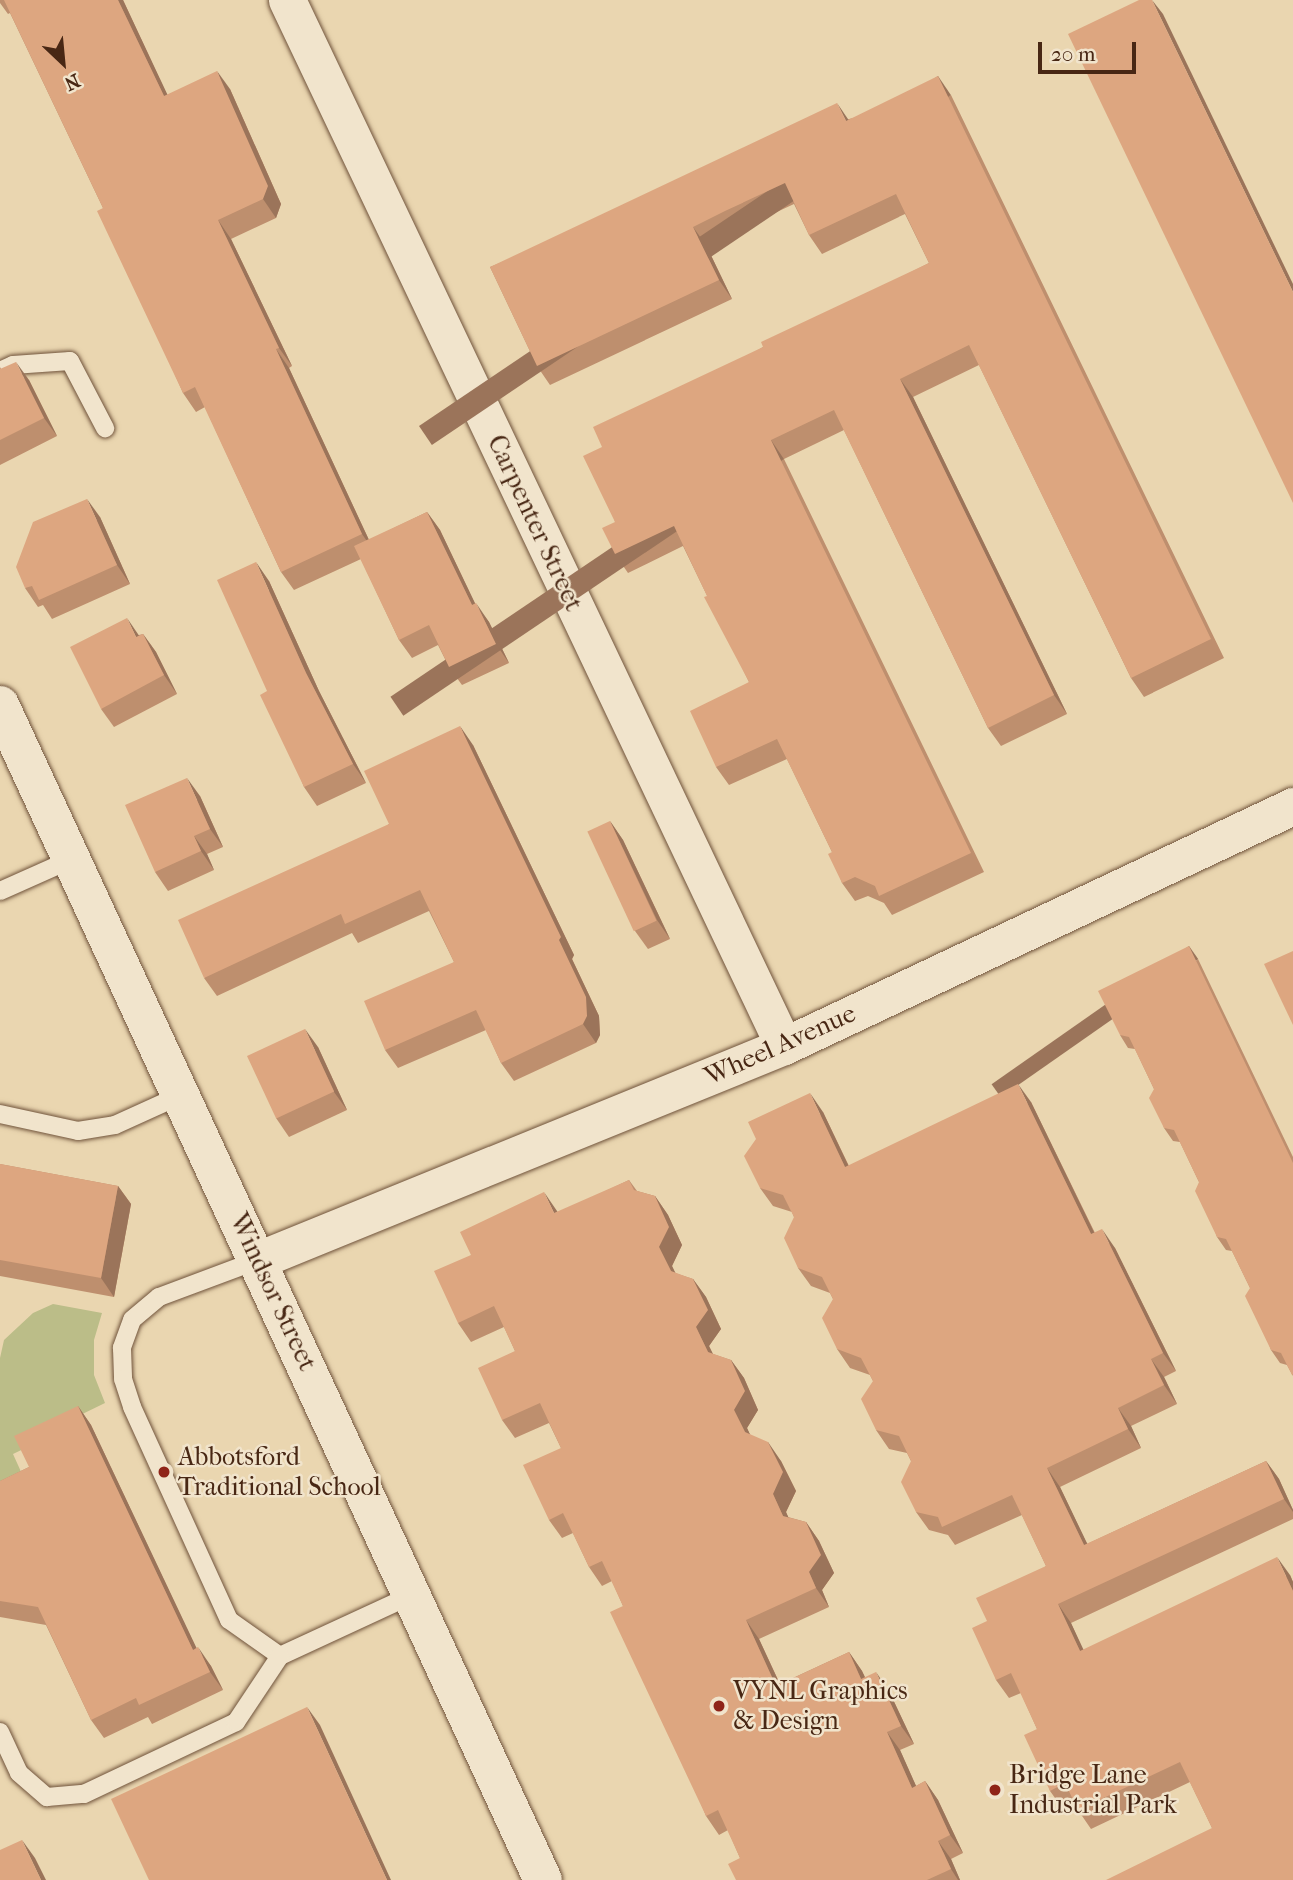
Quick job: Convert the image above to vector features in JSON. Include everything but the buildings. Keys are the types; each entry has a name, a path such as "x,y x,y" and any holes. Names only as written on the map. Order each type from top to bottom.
{"street":[{"name":"Carpenter Street","path":"287,0 785,1046"},
{"name":"Windsor Street","path":"0,705 543,1880"},
{"name":"Wheel Avenue","path":"258,1260 785,1046 1293,806"}],"lane":[{"path":"0,371 13,365 70,361 105,428"},
{"path":"0,891 72,859"},
{"path":"0,1114 78,1130 115,1125 181,1095"},
{"path":"258,1260 159,1297 132,1320 122,1348 123,1379 132,1407 229,1620 280,1656"},
{"path":"0,1732 19,1773 47,1797 84,1794 236,1721 280,1656 412,1595"}],"green space":[{"path":"53,1304 102,1313 94,1340 94,1375 105,1403 68,1421 59,1432 13,1454 27,1485 0,1493 0,1358 4,1340 33,1313"}],"place":[{"name":"Abbotsford Traditional School","path":"164,1472"},
{"name":"VYNL Graphics & Design","path":"719,1706"},
{"name":"Bridge Lane Industrial Park","path":"995,1790"}]}
